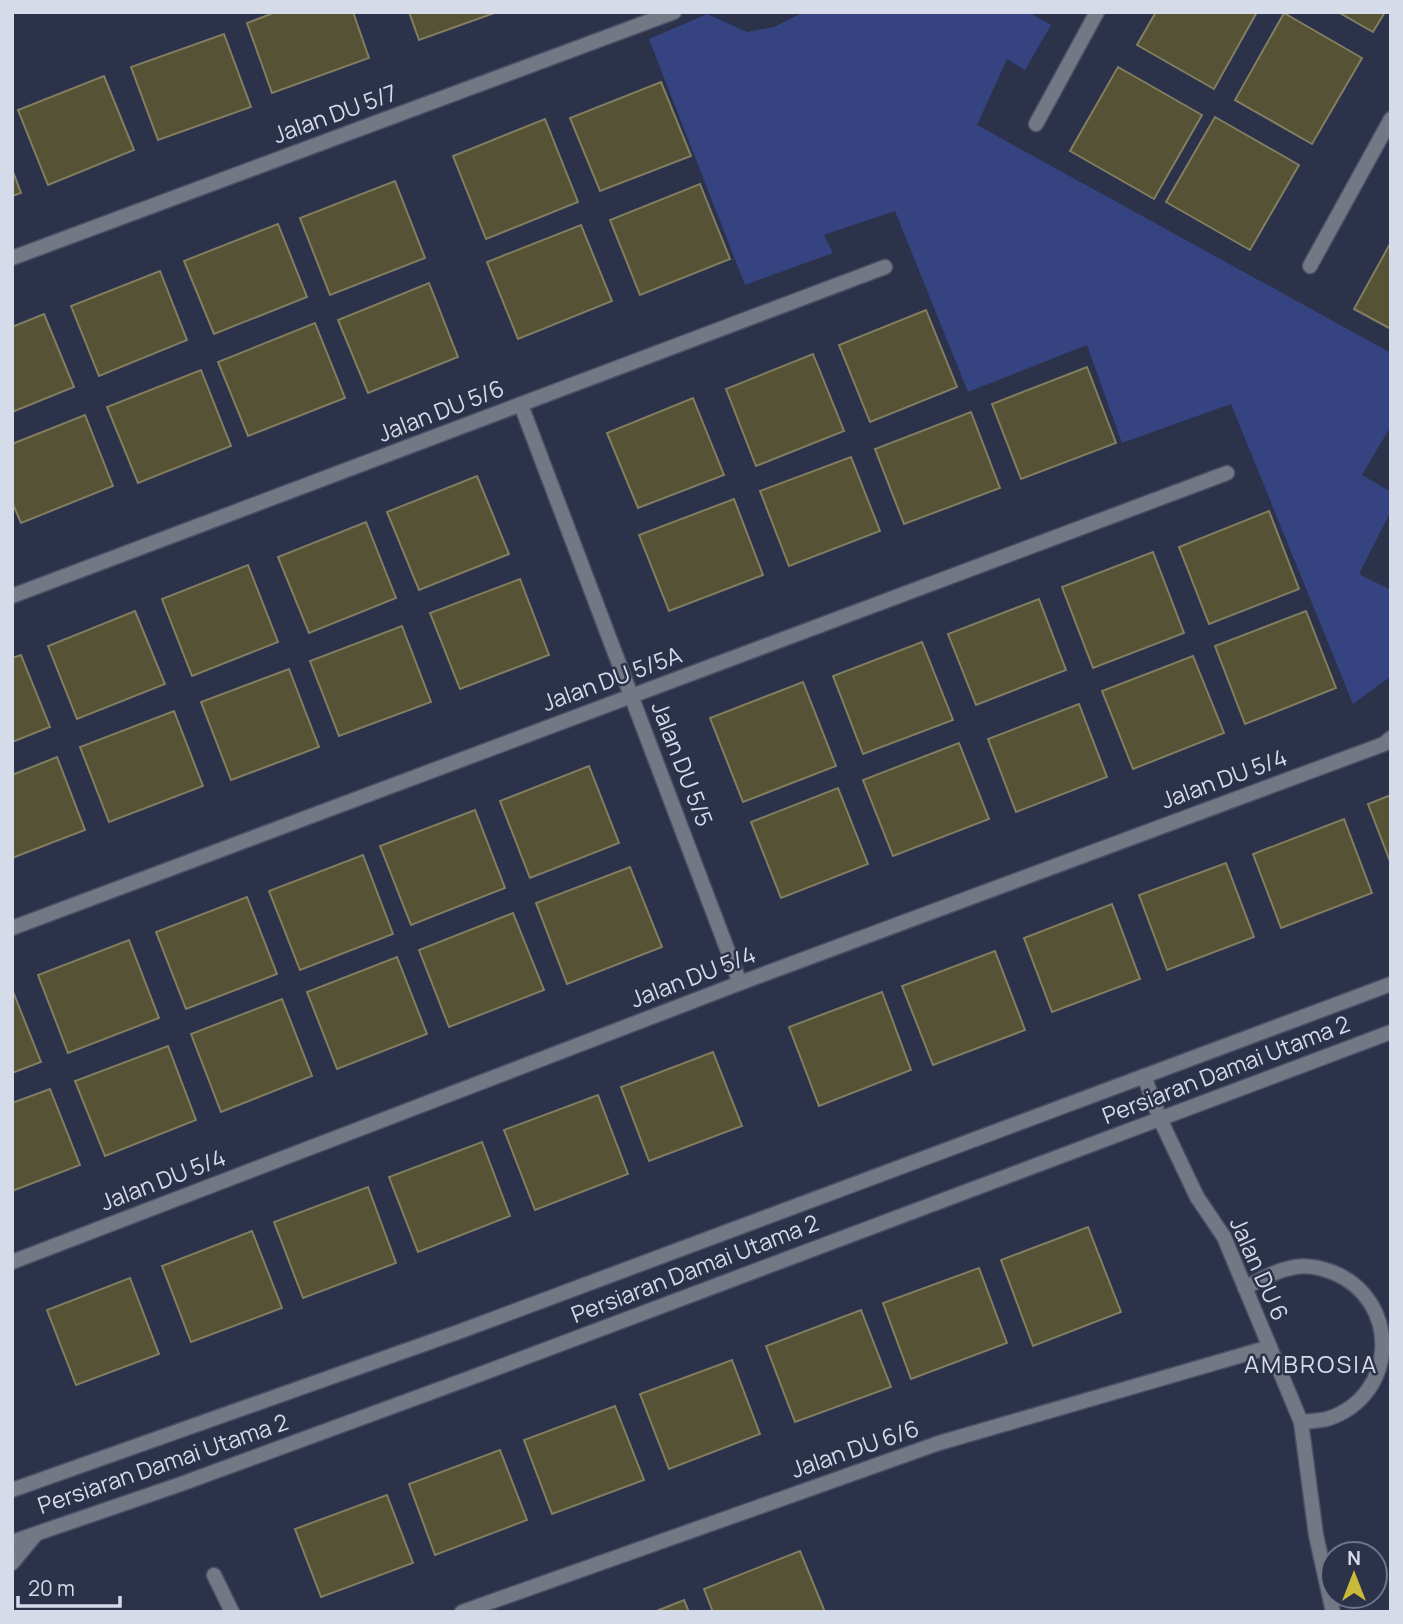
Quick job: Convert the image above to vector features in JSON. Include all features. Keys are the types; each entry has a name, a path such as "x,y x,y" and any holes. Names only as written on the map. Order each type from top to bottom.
{"street":[{"name":"Jalan DU 5/7","path":"12,258 674,12"},
{"path":"1036,124 1097,12"},
{"path":"1310,266 1391,120"},
{"name":"Jalan DU 5/6","path":"12,596 886,267"},
{"name":"Jalan DU 5/5","path":"521,405 740,983"},
{"name":"Jalan DU 5/5A","path":"12,928 1227,473"},
{"name":"Jalan DU 5/4","path":"12,1262 740,983 1371,749 1391,738"},
{"name":"Persiaran Damai Utama 2","path":"12,1488 461,1332 1391,984"},
{"name":"Persiaran Damai Utama 2","path":"12,1542 181,1484 470,1378 1391,1032"},
{"name":"Jalan DU 6","path":"1144,1076 1160,1119 1197,1197 1224,1237 1301,1422 1317,1535 1333,1612"},
{"path":"1245,1288 1271,1274 1296,1266 1322,1268 1346,1278 1385,1314 1380,1367 1368,1390 1350,1408 1327,1419 1301,1422"},
{"name":"Jalan DU 6/6","path":"462,1612 939,1443 1270,1347"},
{"path":"12,1563 37,1533"},
{"path":"214,1575 232,1612"}],"shaded area":[{"path":"804,12 1028,12 1051,25 1025,70 1007,59 977,125 1391,353 1391,426 1362,475 1391,492 1391,511 1359,574 1391,590 1391,676 1353,704 1231,404 1122,443 1087,345 968,392 895,211 824,235 833,253 745,285 649,39 707,14 747,32 774,27"}],"building":[{"path":"276,12 353,12 369,58 272,93 247,23"},
{"path":"409,12 497,12 419,40"},
{"path":"1156,12 1257,12 1214,89 1137,45"},
{"path":"1338,12 1385,12 1373,32"},
{"path":"1284,13 1362,58 1312,144 1235,100"},
{"path":"224,34 251,107 158,140 131,67"},
{"path":"1118,67 1202,115 1154,199 1070,151"},
{"path":"104,76 134,150 48,185 18,110"},
{"path":"661,82 691,156 600,191 570,118"},
{"path":"1215,117 1299,165 1250,250 1166,202"},
{"path":"545,119 578,202 486,239 453,156"},
{"path":"12,169 21,193 12,196"},
{"path":"395,181 425,258 330,295 300,218"},
{"path":"700,184 730,259 640,295 610,220"},
{"path":"278,224 307,297 214,334 184,261"},
{"path":"581,225 612,301 518,339 487,262"},
{"path":"1391,242 1391,329 1354,309"},
{"path":"160,271 187,340 99,376 71,306"},
{"path":"429,283 458,357 368,393 338,320"},
{"path":"926,310 957,387 870,422 839,345"},
{"path":"44,314 74,387 12,412 12,327"},
{"path":"315,323 345,398 248,436 218,362"},
{"path":"813,354 844,431 756,466 726,389"},
{"path":"1087,367 1116,443 1021,479 992,404"},
{"path":"201,370 231,446 138,483 107,407"},
{"path":"693,398 724,475 638,508 607,433"},
{"path":"971,412 1000,488 904,524 875,449"},
{"path":"85,415 113,486 21,523 12,502 12,444"},
{"path":"851,457 880,531 789,566 760,491"},
{"path":"477,476 509,554 419,590 387,512"},
{"path":"734,499 763,575 669,611 639,535"},
{"path":"1269,511 1299,589 1209,624 1179,547"},
{"path":"366,522 396,598 309,633 278,557"},
{"path":"1153,552 1184,633 1093,668 1062,587"},
{"path":"248,565 278,642 192,676 162,599"},
{"path":"520,579 549,655 460,689 430,613"},
{"path":"1039,599 1066,670 976,705 948,634"},
{"path":"135,611 165,684 77,719 48,646"},
{"path":"1306,611 1336,688 1245,724 1215,646"},
{"path":"402,626 431,702 339,736 310,661"},
{"path":"922,642 953,720 863,754 833,676"},
{"path":"21,655 50,727 12,742 12,658"},
{"path":"1193,656 1224,733 1133,769 1102,691"},
{"path":"289,669 319,747 231,780 201,702"},
{"path":"803,682 836,766 743,802 710,718"},
{"path":"1079,704 1107,777 1016,812 988,739"},
{"path":"174,711 203,786 109,822 80,747"},
{"path":"959,743 989,819 893,856 863,780"},
{"path":"57,757 85,830 12,858 12,775"},
{"path":"589,766 619,843 530,878 500,801"},
{"path":"838,788 868,864 781,898 751,822"},
{"path":"1391,795 1391,864 1368,804"},
{"path":"475,810 505,888 411,925 380,846"},
{"path":"1344,819 1372,893 1281,928 1253,854"},
{"path":"363,855 393,934 300,970 269,891"},
{"path":"1226,863 1254,937 1167,970 1139,895"},
{"path":"630,867 662,947 567,984 536,903"},
{"path":"247,897 277,974 186,1009 156,932"},
{"path":"1112,904 1140,979 1052,1012 1024,938"},
{"path":"513,913 544,990 449,1027 419,950"},
{"path":"129,940 159,1018 68,1053 38,975"},
{"path":"995,951 1025,1030 933,1065 902,986"},
{"path":"397,957 427,1034 337,1069 307,992"},
{"path":"12,989 41,1062 12,1073"},
{"path":"882,992 911,1070 819,1106 789,1027"},
{"path":"282,999 312,1076 221,1112 191,1034"},
{"path":"168,1046 196,1120 105,1156 75,1081"},
{"path":"713,1052 742,1126 649,1161 621,1087"},
{"path":"50,1089 80,1165 12,1191 12,1103"},
{"path":"598,1095 628,1174 535,1210 504,1130"},
{"path":"482,1142 510,1216 418,1252 389,1177"},
{"path":"368,1187 396,1263 303,1298 274,1222"},
{"path":"1088,1227 1121,1312 1033,1346 1001,1260"},
{"path":"252,1231 282,1308 191,1342 162,1266"},
{"path":"979,1268 1007,1343 911,1379 883,1303"},
{"path":"130,1278 159,1354 76,1385 47,1310"},
{"path":"861,1310 891,1387 795,1422 766,1346"},
{"path":"732,1360 760,1434 669,1469 640,1394"},
{"path":"615,1406 644,1480 552,1514 524,1440"},
{"path":"500,1450 527,1520 435,1555 409,1484"},
{"path":"387,1495 413,1563 321,1597 295,1529"},
{"path":"800,1551 825,1612 713,1612 704,1589"},
{"path":"684,1600 689,1612 654,1612"}],"district":[{"name":"AMBROSIA","path":"1311,1365"}]}
